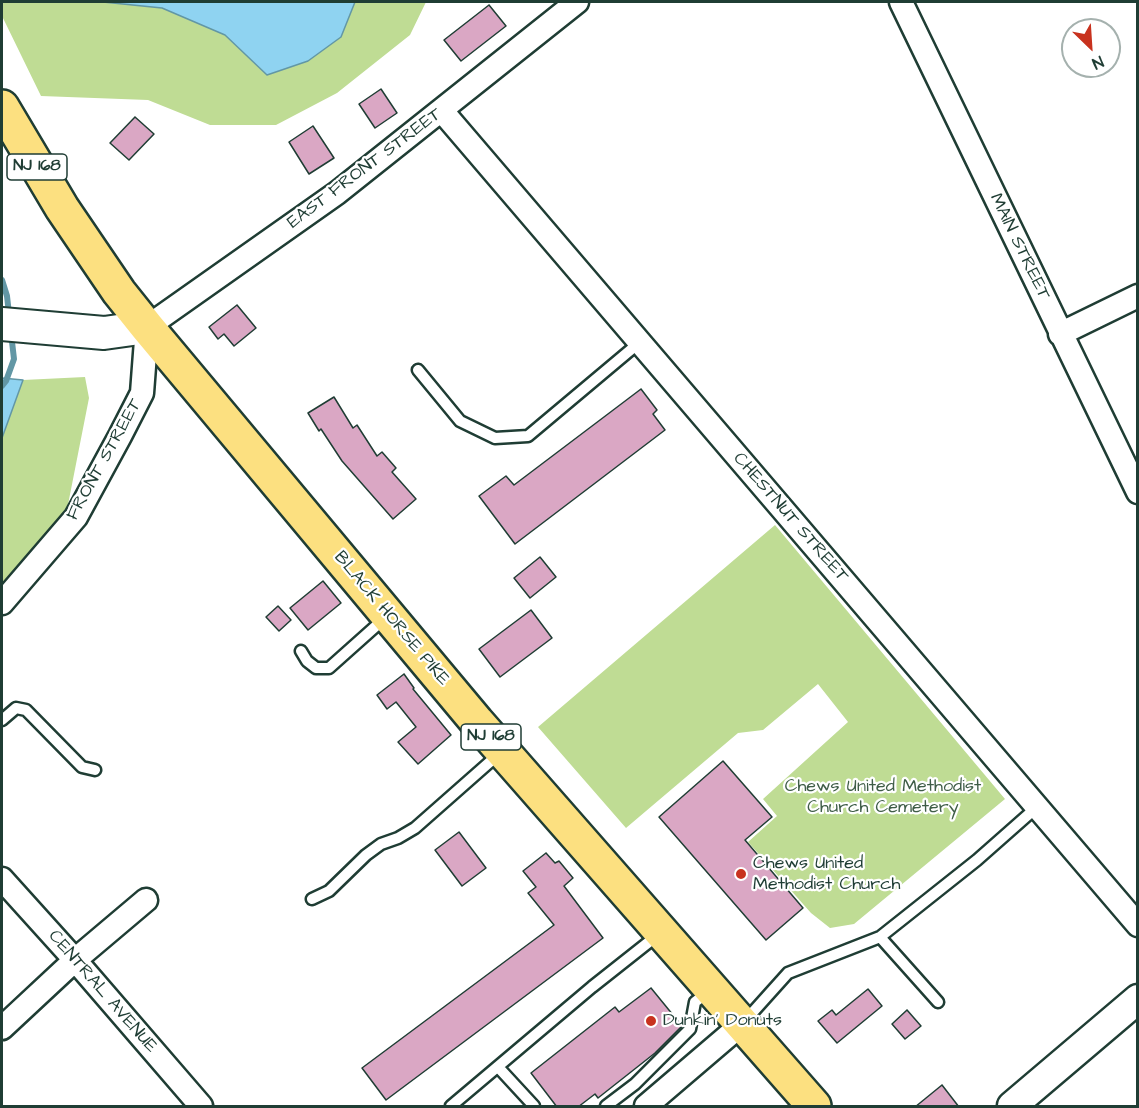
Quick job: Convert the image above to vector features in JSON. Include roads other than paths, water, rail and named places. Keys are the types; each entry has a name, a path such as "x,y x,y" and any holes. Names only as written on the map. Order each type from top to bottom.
{"main road":[{"name":"BLACK HORSE PIKE","path":"2,107 68,217 119,292 147,327 502,750 814,1107"},
{"path":"2,324 104,333 147,327"}],"street":[{"name":"EAST FRONT STREET","path":"147,327 337,193 577,2"},
{"name":"MAIN STREET","path":"901,2 1137,492"},
{"name":"CHESTNUT STREET","path":"442,111 1137,925"},
{"path":"1060,334 1137,296"},
{"name":"FRONT STREET","path":"2,603 76,517 120,436 142,393 147,327"},
{"name":"CENTRAL AVENUE","path":"2,879 201,1107"},
{"path":"2,1028 75,960 146,900"},
{"path":"1025,1100 1134,1010"},
{"path":"646,1107 742,1024"}],"lane":[{"path":"418,370 460,421 495,438 528,435 639,342"},
{"path":"302,651 307,661 316,668 329,668 388,615"},
{"path":"2,720 16,708 26,710 82,767 95,770"},
{"path":"312,899 329,891 366,855 381,844 398,838 415,828 502,750"},
{"path":"742,1024 788,973 880,937 977,860 1037,807"},
{"path":"451,1107 592,987 661,932"},
{"path":"880,937 938,1002"},
{"path":"606,1107 635,1084 690,1029 695,1002 711,989"},
{"path":"498,1067 534,1107"}],"water":[{"path":"103,2 355,2 341,37 308,61 267,75 225,35 162,8"},
{"path":"2,378 23,380 2,438"}],"waterway":[{"path":"2,280 9,314"},
{"path":"2,386 14,359 11,333"}],"place":[{"name":"Chews United Methodist Church","path":"741,874"},
{"name":"Dunkin' Donuts","path":"651,1021"}],"park label":[{"name":"Chews United Methodist Church Cemetery","path":"883,797"}]}
